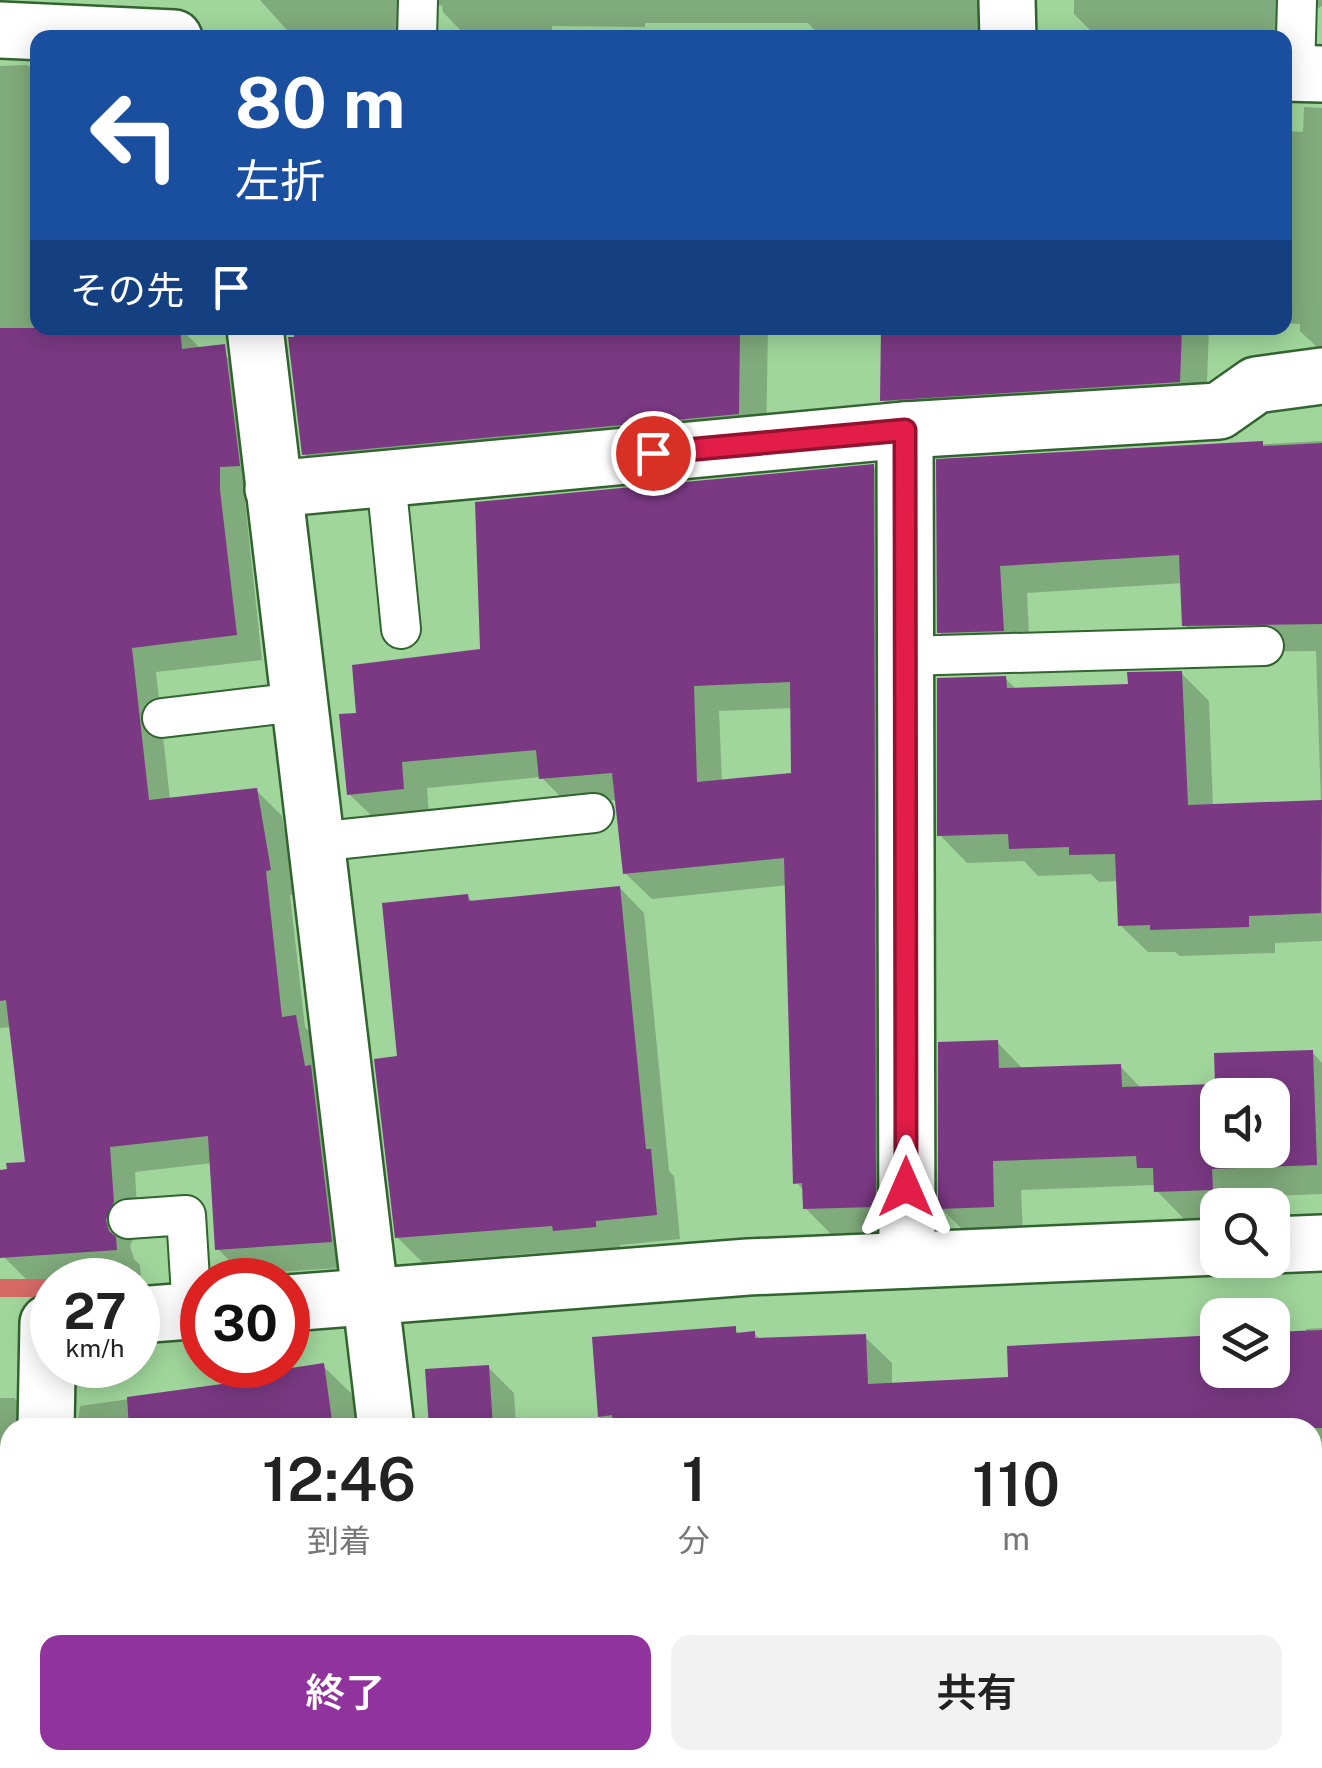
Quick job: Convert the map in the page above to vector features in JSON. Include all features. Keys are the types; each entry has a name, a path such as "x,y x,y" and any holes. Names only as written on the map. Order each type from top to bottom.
{"street":[{"path":"1007,0 1008,30"},
{"path":"0,30 96,17 144,30"},
{"path":"256,335 385,1418"},
{"path":"272,489 905,430 1219,411 1256,385 1322,376"},
{"path":"905,430 906,1260"},
{"path":"1290,1244 1322,1243"},
{"path":"310,1301 718,1269 1200,1249"},
{"path":"41,1388 45,1418"}],"lane":[{"path":"417,30 418,0"},
{"path":"1296,0 1301,74"},
{"path":"386,479 400,630"},
{"path":"906,656 1264,646"},
{"path":"162,718 298,702"},
{"path":"315,842 594,813"},
{"path":"128,1219 186,1215 191,1258"}],"building":[{"path":"0,328 30,328 30,335 181,335 182,349 225,344 240,466 220,467 220,490 237,635 132,648 149,800 257,788 271,870 266,871 282,1017 296,1015 305,1066 311,1065 332,1242 215,1250 208,1136 110,1147 114,1202 106,1220 116,1237 117,1250 0,1258 0,1170 7,1169 6,1163 25,1162 6,1000 0,1001"},
{"path":"740,335 739,414 302,455 288,337"},
{"path":"881,335 1182,335 1180,382 880,401"},
{"path":"1263,441 1263,446 1322,443 1322,624 1182,626 1179,555 1000,566 1004,631 937,633 936,459"},
{"path":"874,464 876,1207 803,1209 802,1183 793,1184 784,858 623,874 612,773 539,779 536,750 402,762 404,789 347,795 339,714 356,713 352,665 480,649 475,502","holes":["790,682 791,773 697,782 694,686"]},
{"path":"1182,671 1188,805 1322,800 1321,913 1249,916 1249,927 1150,930 1150,925 1118,926 1115,854 1069,855 1069,847 1009,849 1008,834 937,836 937,678 1006,676 1007,688 1128,684 1127,672"},
{"path":"620,886 646,1149 651,1149 657,1215 596,1221 596,1227 553,1231 552,1226 395,1238 374,1059 397,1056 382,903 468,894 469,901"},
{"path":"998,1040 999,1068 1121,1064 1122,1087 1200,1084 1200,1168 1238,1168 1212,1169 1213,1188 1154,1192 1153,1168 1137,1168 1136,1156 993,1161 994,1207 938,1209 938,1042"},
{"path":"1313,1050 1317,1165 1290,1166 1290,1078 1215,1078 1214,1053"},
{"path":"736,1326 736,1333 755,1331 755,1338 866,1334 868,1384 1008,1377 1007,1346 1200,1336 1200,1388 1290,1388 1290,1331 1322,1330 1322,1418 598,1417 592,1337"},
{"path":"324,1363 332,1418 128,1418 127,1397 193,1388 310,1388 310,1365"},
{"path":"489,1365 492,1418 428,1418 425,1369"}],"waterway":[{"path":"0,1288 30,1288"}],"route":[{"path":"653,453 905,430 906,1187"}]}
